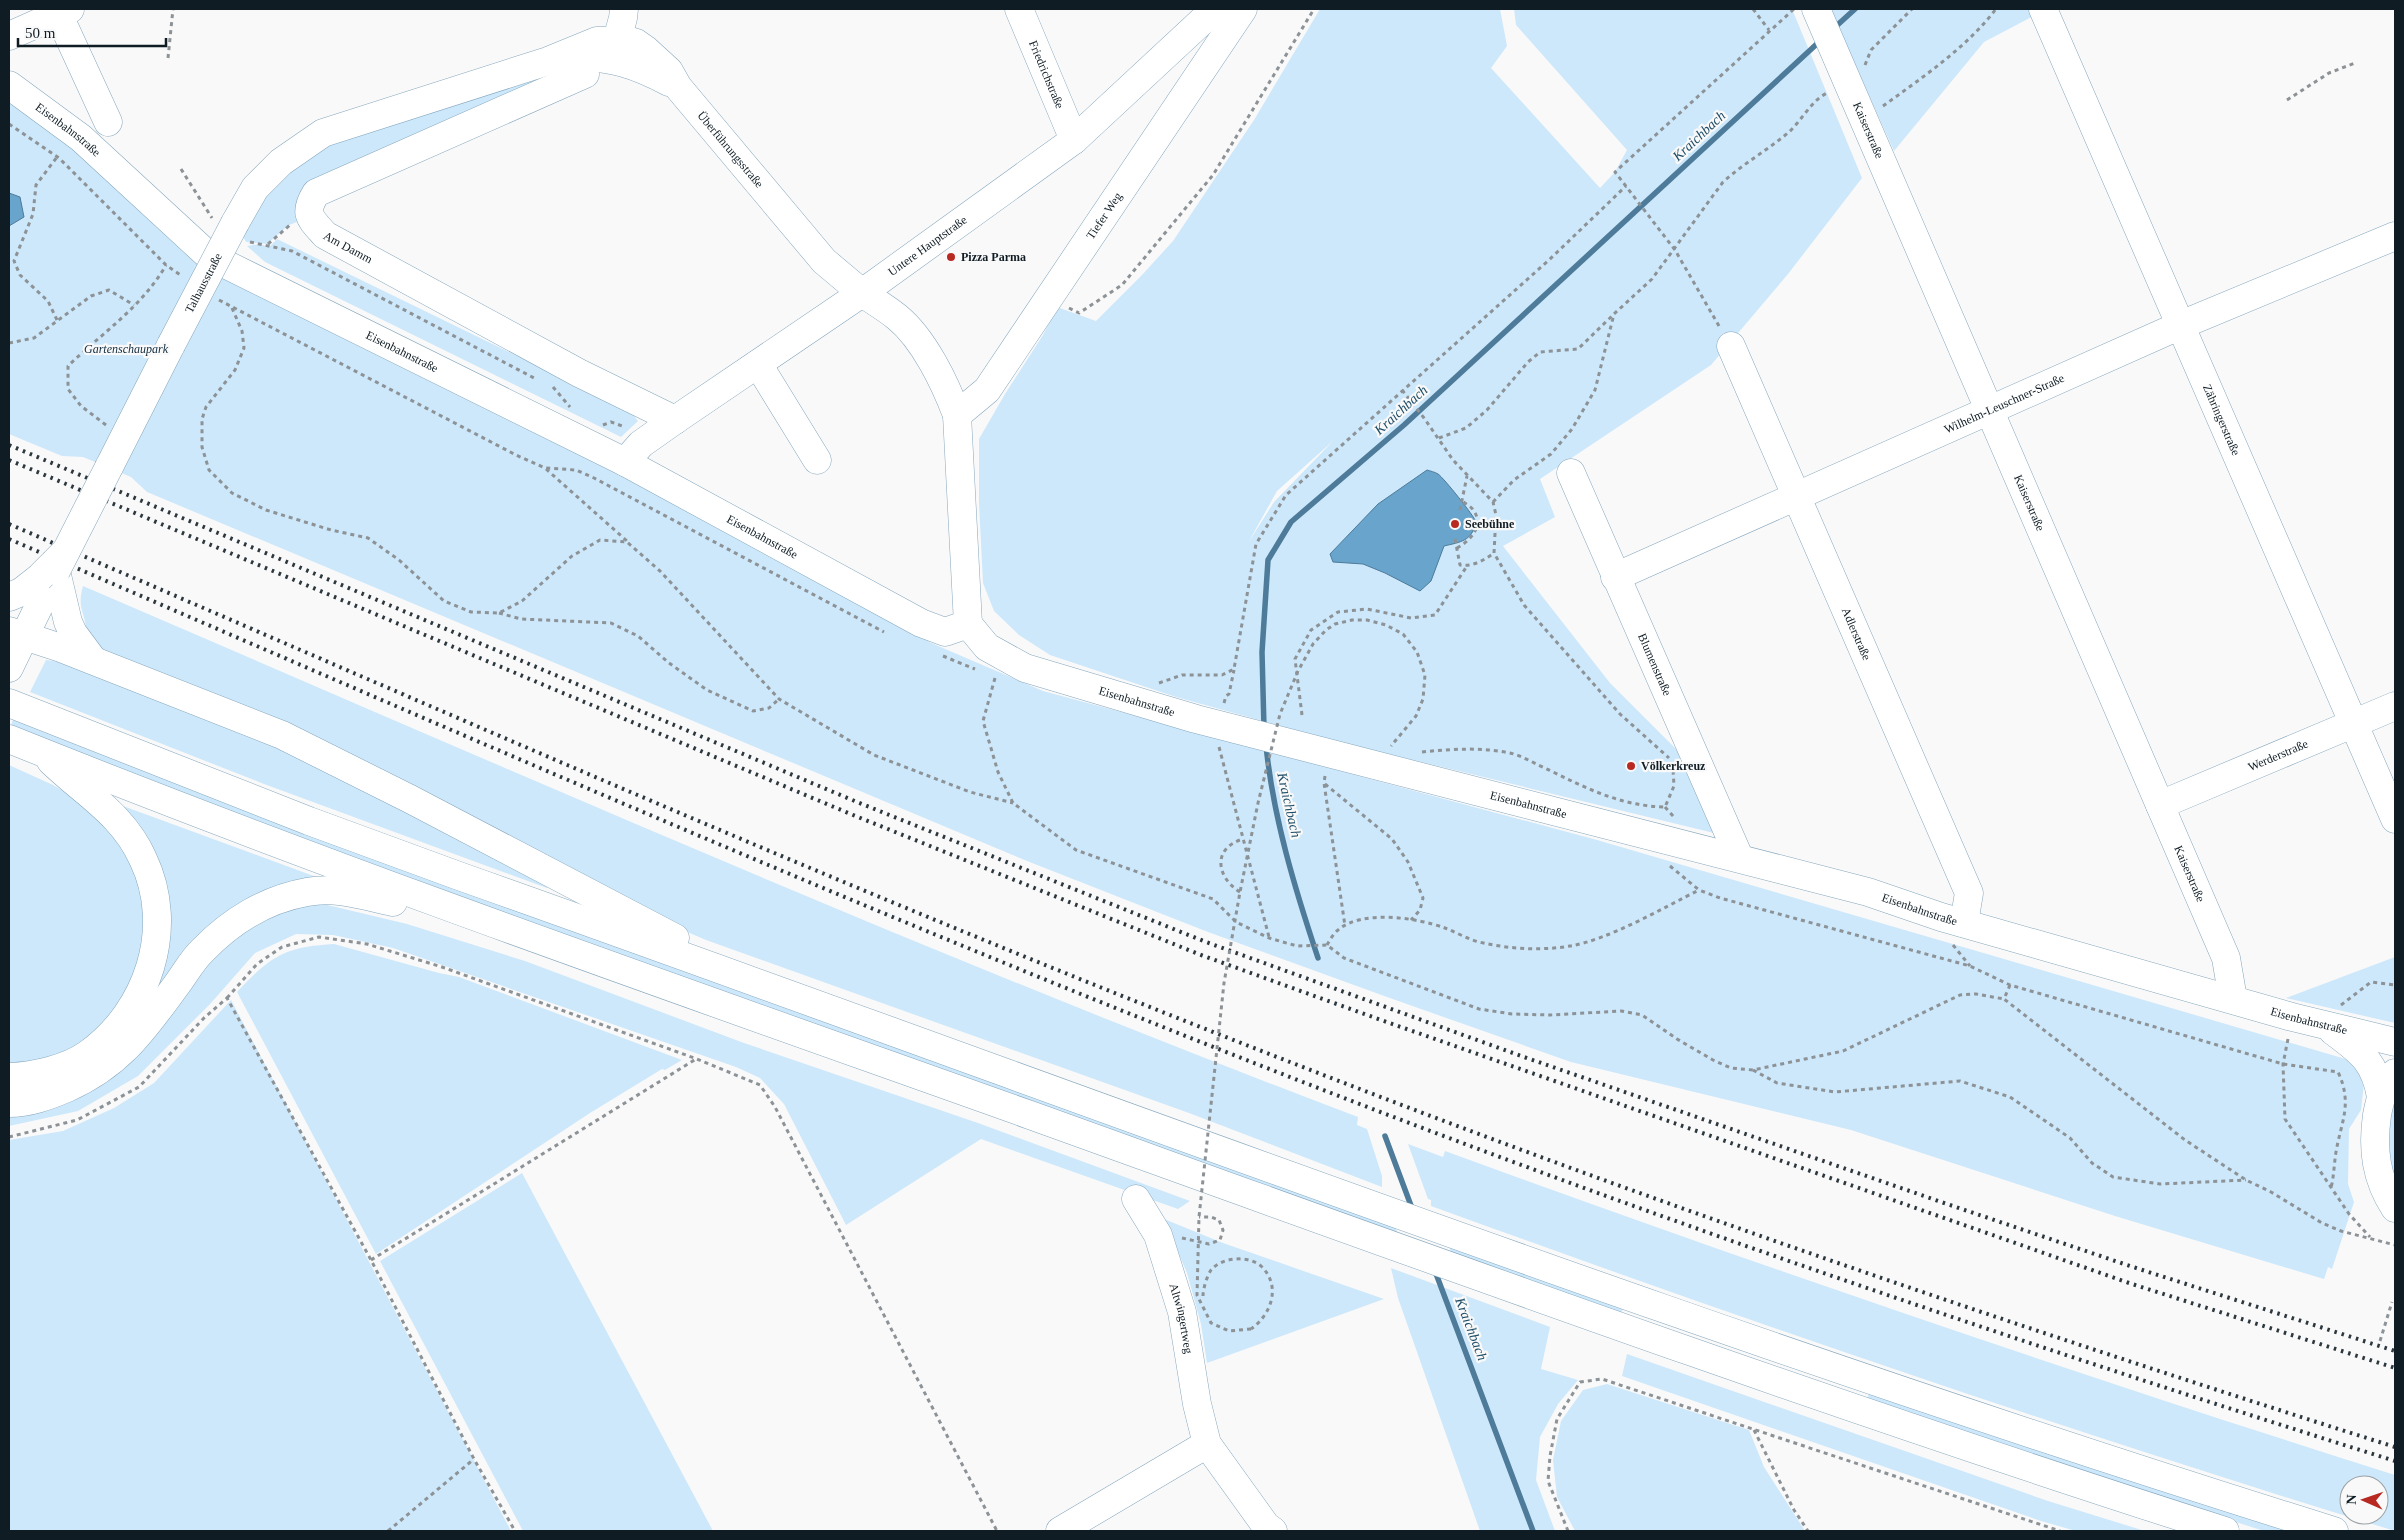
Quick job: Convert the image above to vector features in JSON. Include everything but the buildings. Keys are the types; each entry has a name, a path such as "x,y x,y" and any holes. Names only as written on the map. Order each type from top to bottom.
{"main road":[{"path":"587,66 617,40 624,9"},
{"name":"Friedrichstraße","path":"1019,9 1074,140"},
{"name":"Untere Hauptstraße","path":"624,462 641,444 862,292 1074,140 1215,9"},
{"name":"Tiefer Weg","path":"957,415 987,390 1051,298 1243,9"},
{"name":"Kaiserstraße","path":"1816,9 2226,958 2233,999"},
{"path":"9,36 61,10 108,122"},
{"name":"Zähringerstraße","path":"2046,14 2395,819"},
{"name":"Talhausstraße","path":"9,668 16,634 109,467 171,345 255,188 281,162 323,134 548,61 597,41 617,40"},
{"name":"Überführungsstraße","path":"617,40 636,43 668,71 678,87 824,262 862,292"},
{"path":"310,217 308,206 316,193 587,66 618,60 633,65 678,87"},
{"name":"Talhausstraße","path":"548,61 587,66"},
{"name":"Eisenbahnstraße","path":"9,85 81,138 209,256 624,462 921,623 945,632 968,624 987,647 1025,668 1225,727 1738,857 1868,892 1964,923 2292,1017 2395,1042"},
{"name":"Am Damm","path":"310,217 325,235 579,373 675,420"},
{"name":"Wilhelm-Leuschner-Straße","path":"1615,577 1988,409 2395,236"},
{"path":"862,292 898,318 926,352 945,383 957,415 968,624"},
{"name":"Adlerstraße","path":"1731,346 1794,495 1969,893 1964,923"},
{"path":"758,364 817,460"},
{"name":"Blumenstraße","path":"1571,472 1738,857"},
{"path":"9,597 21,592 53,567 73,634 93,660"},
{"path":"16,634 93,660 282,736 671,936 722,970"},
{"path":"9,703 309,821 1445,1230 1888,1387 2334,1531"},
{"name":"Werderstraße","path":"2160,805 2395,706"},
{"path":"9,739 281,846 1459,1270 1912,1429 2226,1531"},
{"path":"9,1077 38,1076 86,1055 104,1040 118,1026 141,992 150,971 156,947 155,894 149,874 135,844 121,822 104,805 76,785 41,752"},
{"path":"9,1104 24,1103 55,1094 90,1078 116,1059 138,1035 202,951 230,926 256,909 282,898 308,892 352,893 516,932"},
{"path":"2318,1023 2360,1051 2372,1065 2381,1097"},
{"path":"2395,1073 2387,1081 2381,1097 2374,1133 2376,1168 2387,1195 2395,1208"},
{"name":"Altwingertweg","path":"1136,1199 1158,1235 1182,1312 1197,1404 1207,1444 1266,1526 1273,1531"},
{"path":"1060,1531 1207,1444"}],"path":[{"path":"168,58 173,9"},
{"path":"1051,298 1079,313 1122,285 1214,174 1314,9"},
{"path":"1753,9 1769,30"},
{"path":"1731,346 1675,250 1614,172 1794,9"},
{"path":"1439,438 1466,428 1487,410 1528,362 1540,352 1578,349 1652,279 1723,182 1735,171 1765,152 1791,130 1842,69 1863,70 1871,50 1912,9"},
{"path":"1864,119 1940,64 1986,22 1996,9"},
{"path":"2286,100 2329,73 2355,63"},
{"path":"9,124 57,157 166,265 191,281"},
{"path":"57,157 36,185 33,214 14,261 20,275 48,301 57,320"},
{"path":"181,169 233,230 292,251 553,387 573,412"},
{"path":"1269,938 1243,839 1225,727 1226,696 1229,694 1234,669 1256,544 1286,495 1548,260 1626,186"},
{"path":"268,244 289,225 310,217"},
{"path":"124,439 81,406 68,390 68,366 134,305 158,280 166,265"},
{"path":"9,343 34,338 91,296 109,290 134,305"},
{"path":"216,297 232,308 545,468 660,571 779,699 874,755 970,792 1013,804 1076,850 1213,899 1236,922 1269,938 1297,946 1327,945 1344,958 1479,1009 1512,1014 1550,1015 1621,1011 1642,1015 1677,1039 1713,1060 1731,1068 1752,1070 1843,1051 1960,995 1976,994 2004,999 2185,1140 2246,1180 2271,1192 2322,1223 2341,1231 2395,1245"},
{"path":"232,308 242,330 244,348 235,370 206,407 202,419 202,447 210,470 232,492 266,510 331,530 368,538 399,560 444,600 471,612 499,613 521,618 611,622 638,636 669,663 707,690 753,711 768,708 779,699"},
{"path":"1493,502 1514,480 1551,454 1572,429 1595,390 1614,314"},
{"path":"1402,390 1439,438 1453,460 1493,502 1496,515 1494,553 1524,605 1620,714 1642,736 1667,756 1670,761"},
{"path":"545,468 576,470 594,478 872,627 890,634"},
{"path":"1460,510 1467,475"},
{"path":"1457,548 1472,537 1477,526 1474,510 1461,500"},
{"path":"1470,526 1496,527"},
{"path":"1455,539 1460,565 1467,566 1481,562 1494,553"},
{"path":"499,613 522,601 572,556 600,540 627,542"},
{"path":"1302,715 1295,659 1311,630 1338,612 1367,609 1411,618 1435,615 1467,566"},
{"path":"1203,1317 1203,1292 1210,1271 1221,1263 1233,1259 1249,1260 1260,1266 1269,1279 1272,1301 1259,1323 1251,1329 1229,1331 1211,1323 1197,1295 1199,1217 1224,983 1258,803 1280,714 1298,671 1313,644 1326,630 1335,624 1352,620 1367,620 1386,625 1403,634 1416,652 1425,675 1423,699 1416,716 1391,746 1400,748"},
{"path":"942,656 978,670"},
{"path":"1158,683 1182,674 1222,675 1234,669"},
{"path":"986,674 1005,680"},
{"path":"995,677 982,721 998,772 1013,804"},
{"path":"1417,752 1468,748 1512,754 1580,785 1620,801 1641,806 1664,807 1674,786 1672,766"},
{"path":"1345,926 1324,783 1392,839 1408,862 1423,898 1420,910 1411,920"},
{"path":"1240,892 1230,886 1222,874 1221,861 1224,850 1231,842 1243,839"},
{"path":"1664,861 1699,890 1970,966 2010,985 2283,1064 2338,1072 2343,1083 2345,1119 2336,1152 2331,1188"},
{"path":"1327,945 1338,930 1354,922 1397,917 1445,928 1459,936 1479,942 1520,950 1571,946 1615,931 1699,890"},
{"path":"9,1137 77,1120 139,1087 204,1018 227,998 257,964 282,947 319,937 367,944 442,967 697,1059 760,1085 775,1107 997,1531"},
{"path":"2318,1023 2371,982 2395,986"},
{"path":"2004,999 2010,985"},
{"path":"227,998 371,1260 474,1458 515,1531"},
{"path":"371,1260 697,1059"},
{"path":"2283,1064 2285,1119 2349,1214 2370,1238"},
{"path":"1752,1070 1777,1083 1835,1092 1960,1081 2010,1097 2070,1138 2092,1163 2113,1177 2160,1184 2246,1180"},
{"path":"1198,1241 1215,1243 1220,1240 1223,1230 1222,1224 1215,1218 1199,1217"},
{"path":"2380,1341 2392,1302"},
{"path":"1568,1531 1548,1481 1550,1456 1557,1419 1580,1382 1602,1379 2060,1531"},
{"path":"1754,1430 1794,1510 1808,1531"},
{"path":"388,1531 474,1458"}],"green space":[{"path":"1320,9 1500,9 1507,46 1491,68 1600,188 1615,172 1627,150 1516,25 1514,9 1792,9 1862,178 1788,274 1711,365 1540,479 1555,517 1503,546 1610,683 1678,751 1714,833 1335,741 1176,697 1050,655 1019,635 994,611 983,583 979,503 979,439 1043,335 1057,307 1096,321 1173,241 1254,120","holes":["1333,441 1274,502 1248,543 1277,491"]},
{"path":"1830,9 2047,9 1984,42 1894,151"},
{"path":"548,61 572,81 316,193 310,217 289,225 267,244 246,242 235,223 281,162"},
{"name":"Gartenschaupark","path":"9,97 60,133 205,264 921,623 929,642 1043,691 1597,840 2366,1065 2361,1110 2349,1129 2348,1184 2354,1202 2332,1269 2328,1267 2324,1279 2115,1216 1851,1130 1571,1062 1387,997 1208,932 1027,861 147,492 131,477 83,457 62,456 9,434"},
{"path":"277,239 630,411 638,421 621,437 265,262 247,246 260,244 269,247"},
{"path":"83,586 718,859 1036,991 1358,1117 1357,1125 1367,1129 1382,1176 1382,1187 1189,1113 706,940 657,919 103,650 86,634 81,607"},
{"path":"46,660 60,662 296,755 550,883 547,888 264,784 30,692"},
{"path":"13,720 356,852 702,978 1395,1225 1398,1236 376,868 10,727"},
{"path":"9,765 53,785 92,808 116,830 146,891 147,939 125,1001 80,1049 9,1071"},
{"path":"123,806 319,878 302,884 147,1012 61,1076 162,958 121,808"},
{"path":"319,903 407,924 525,961 744,1043 978,1123 1190,1201 1178,1209 981,1139 846,1225 784,1104 760,1078 736,1067 393,948 333,935 296,934 255,953 211,1003 138,1076 78,1111 9,1126 9,1116 49,1110 110,1079 196,973 241,930 282,912"},
{"path":"334,944 459,977 682,1060 665,1070 662,1069 590,1113 376,1254 237,992 269,962 290,951 317,945"},
{"path":"2395,957 2395,1023 2286,998"},
{"path":"231,1000 511,1531 9,1531 9,1140 63,1131 114,1108 154,1083"},
{"path":"2395,1097 2395,1192 2385,1137"},
{"path":"1408,1144 1443,1157 1445,1151 1681,1236 1918,1318 2156,1398 2395,1475 2395,1531 2376,1525 2389,1525 2389,1475 2339,1475 2339,1513 2153,1455 1791,1334 1431,1206 1431,1200 1428,1199"},
{"path":"522,1173 713,1531 523,1531 380,1261"},
{"path":"1164,1219 1223,1243 1384,1299 1207,1363 1201,1324 1187,1273"},
{"path":"1448,1244 1624,1307 1620,1315 1452,1255"},
{"path":"1391,1268 1550,1327 1541,1369 1578,1380 1558,1404 1540,1437 1536,1480 1555,1531 1480,1531 1398,1298"},
{"path":"1627,1354 2048,1501 2145,1531 2076,1531 2041,1521 1622,1376"},
{"path":"1607,1384 1749,1430 1764,1467 1805,1531 1575,1531 1557,1497 1553,1460 1561,1421 1583,1390"},
{"path":"1869,1393 2011,1442 2289,1531 2264,1531 2026,1455 1867,1401"}],"water":[{"path":"9,193 20,197 24,217 9,226"},
{"path":"1427,470 1437,473 1441,477 1465,505 1476,522 1472,533 1465,540 1444,546 1431,581 1420,591 1363,564 1333,562 1330,554 1378,504"}],"waterway":[{"name":"Kraichbach","path":"1833,29 1855,9"},
{"name":"Kraichbach","path":"1264,728 1262,652 1268,560 1291,522 1404,425 1820,41"},
{"name":"Kraichbach","path":"1266,745 1279,826 1301,906 1318,958"},
{"name":"Kraichbach","path":"1385,1136 1413,1211"},
{"name":"Kraichbach","path":"1435,1271 1533,1531"}],"railway":[{"path":"9,445 857,802 1206,942 1524,1057 1947,1204 2133,1267 2395,1351"},
{"path":"9,460 853,815 1201,955 2129,1283 2395,1368"},
{"path":"9,524 807,867 1290,1062 1564,1165 1840,1264 2117,1357 2395,1447"},
{"path":"9,539 647,814 967,948 1290,1077 1563,1180 1839,1278 2116,1372 2395,1461"}],"place":[{"name":"Pizza Parma","path":"951,257"},
{"name":"Seebühne","path":"1455,524"},
{"name":"Völkerkreuz","path":"1631,766"}]}
